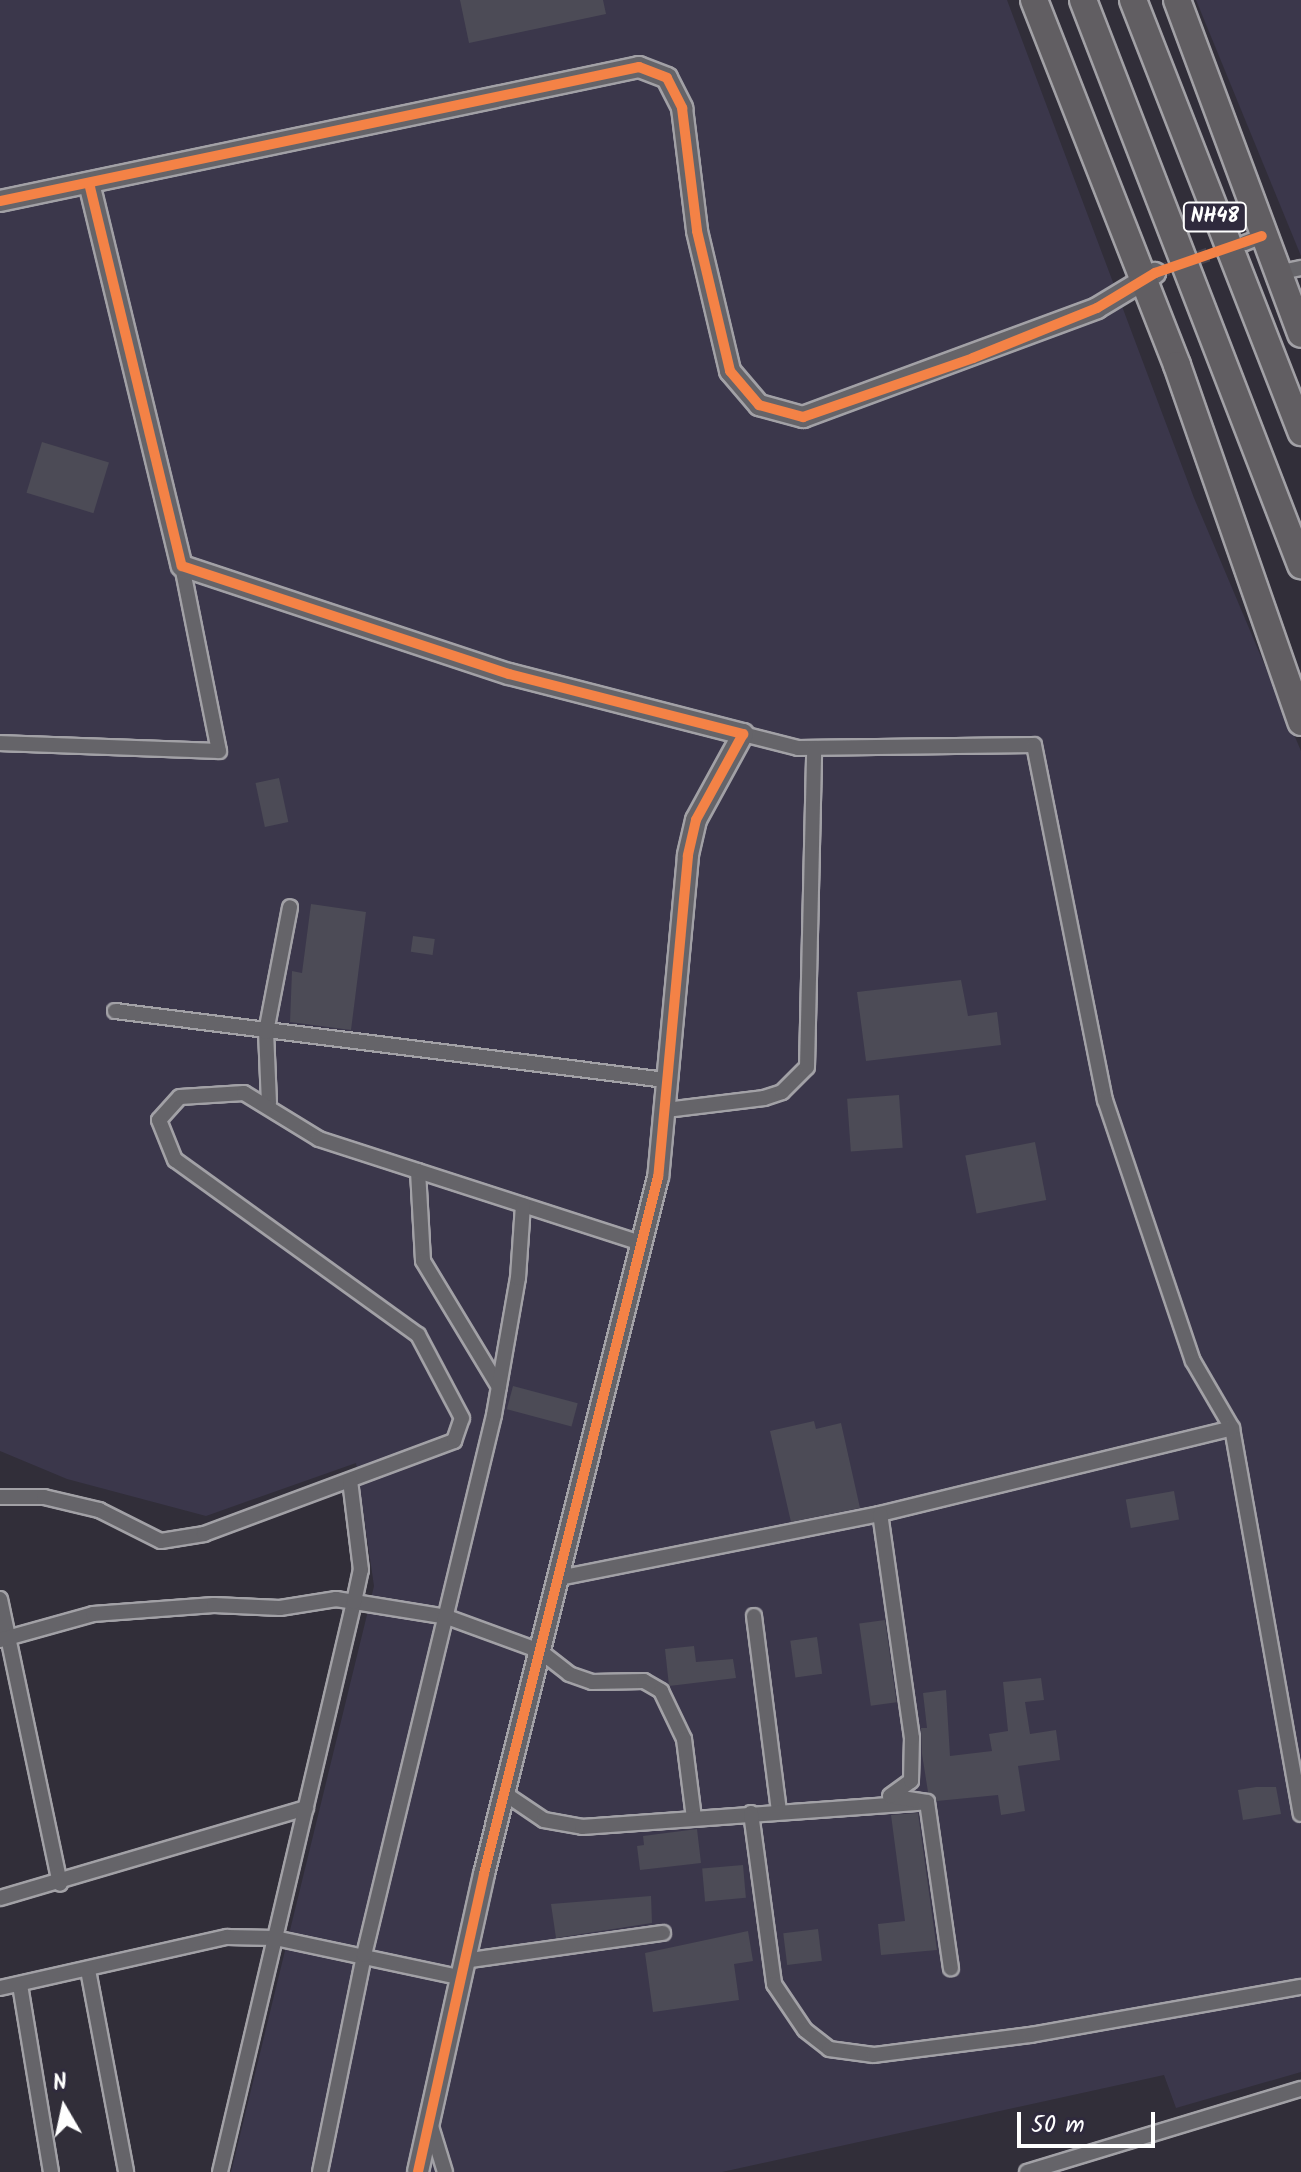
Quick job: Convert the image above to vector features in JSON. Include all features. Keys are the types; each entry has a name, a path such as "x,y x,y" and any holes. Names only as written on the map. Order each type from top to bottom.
{"highway":[{"path":"1034,0 1149,278 1301,722"},
{"name":"NH48","path":"1083,0 1301,565"},
{"name":"NH48","path":"1133,0 1301,432"},
{"path":"1177,0 1253,239 1289,270 1301,334"}],"street":[{"path":"0,201 639,67 667,78 682,108 697,231 730,371 759,405 803,417 973,358 1149,278"},
{"path":"0,743 219,751 182,566 89,183"},
{"path":"182,566 509,674 743,734 814,748 1034,745 1105,1100 1193,1361 1232,1428 1301,1814"},
{"path":"418,2172 461,1969 641,1243 666,1110 666,1080 693,832 743,734"},
{"path":"666,1110 773,1095 807,1067 814,748"},
{"path":"269,1103 266,1032 290,907"},
{"path":"115,1011 666,1080"},
{"path":"0,1497 44,1497 99,1510 161,1541 204,1534 454,1441 462,1418 418,1335 175,1160 159,1120 180,1097 244,1093 269,1103 319,1139 641,1243"},
{"path":"418,1171 423,1261 499,1387"},
{"path":"320,2172 364,1955 447,1617 499,1387 518,1278 523,1205"},
{"path":"559,1578 880,1514 1232,1428"},
{"path":"220,2172 361,1570 350,1481"},
{"path":"880,1514 912,1738 911,1781 890,1796 927,1802"},
{"path":"0,1599 3,1639 60,1884"},
{"path":"3,1639 93,1614 354,1602 447,1617 540,1651 569,1674 592,1682 644,1681 661,1691 684,1739 694,1818"},
{"path":"754,1616 779,1811"},
{"path":"504,1793 544,1820 582,1827 927,1802"},
{"path":"927,1802 951,1968"},
{"path":"0,1898 60,1884 306,1808"},
{"path":"751,1813 774,1984 805,2030 829,2049 874,2055 1031,2035 1301,1987"},
{"path":"0,1988 227,1937 275,1938 461,1969 663,1933"},
{"path":"88,1970 126,2172"},
{"path":"20,1985 51,2172"},
{"path":"1027,2172 1301,2089"},
{"path":"429,2122 445,2172"}],"shaded area":[{"path":"0,0 1007,0 1194,498 1301,751 1301,2072 1176,2108 1164,2075 722,2172 231,2172 374,1586 356,1463 206,1516 67,1479 0,1451"},
{"path":"1196,0 1301,0 1301,256"}],"building":[{"path":"460,0 603,0 606,14 469,43"},
{"path":"42,442 109,462 93,513 27,493"},
{"path":"279,778 288,822 265,827 256,783"},
{"path":"311,904 366,912 351,1030 290,1022 292,971 302,973"},
{"path":"413,936 435,939 433,955 411,952"},
{"path":"961,980 968,1016 997,1012 1001,1045 866,1061 857,992"},
{"path":"899,1095 903,1148 851,1151 847,1099"},
{"path":"1035,1142 1046,1200 977,1213 965,1156"},
{"path":"513,1386 578,1403 572,1427 507,1409"},
{"path":"814,1421 816,1429 841,1423 860,1508 791,1522 770,1431"},
{"path":"1174,1491 1179,1520 1131,1528 1126,1500"},
{"path":"885,1620 897,1702 871,1706 859,1624"},
{"path":"817,1637 822,1674 795,1677 790,1641"},
{"path":"694,1646 696,1662 733,1659 736,1678 669,1686 665,1649"},
{"path":"1041,1678 1044,1700 1025,1702 1030,1734 1056,1730 1060,1760 1018,1766 1025,1811 1001,1815 998,1795 937,1801 928,1792 922,1754 921,1728 927,1728 923,1693 946,1690 950,1756 992,1751 989,1734 1008,1731 1003,1682"},
{"path":"1276,1787 1281,1814 1243,1820 1238,1790"},
{"path":"918,1813 937,1950 881,1955 878,1924 905,1921 891,1815"},
{"path":"697,1829 701,1863 640,1870 637,1846 644,1845 643,1836"},
{"path":"743,1865 746,1898 705,1901 702,1869"},
{"path":"651,1896 652,1923 556,1938 551,1904"},
{"path":"818,1929 822,1961 787,1965 783,1933"},
{"path":"748,1931 753,1961 734,1964 739,2000 653,2012 645,1953"}],"tunnel":[{"path":"1155,273 1233,246"}],"cycle path":[{"path":"0,201 639,67 667,78 682,108 697,231 730,371 759,405 803,417 973,358 1097,308 1155,273 1262,236"},
{"path":"89,183 182,566 509,674 743,734 696,820 688,856 658,1177 484,1874 418,2172"}]}
